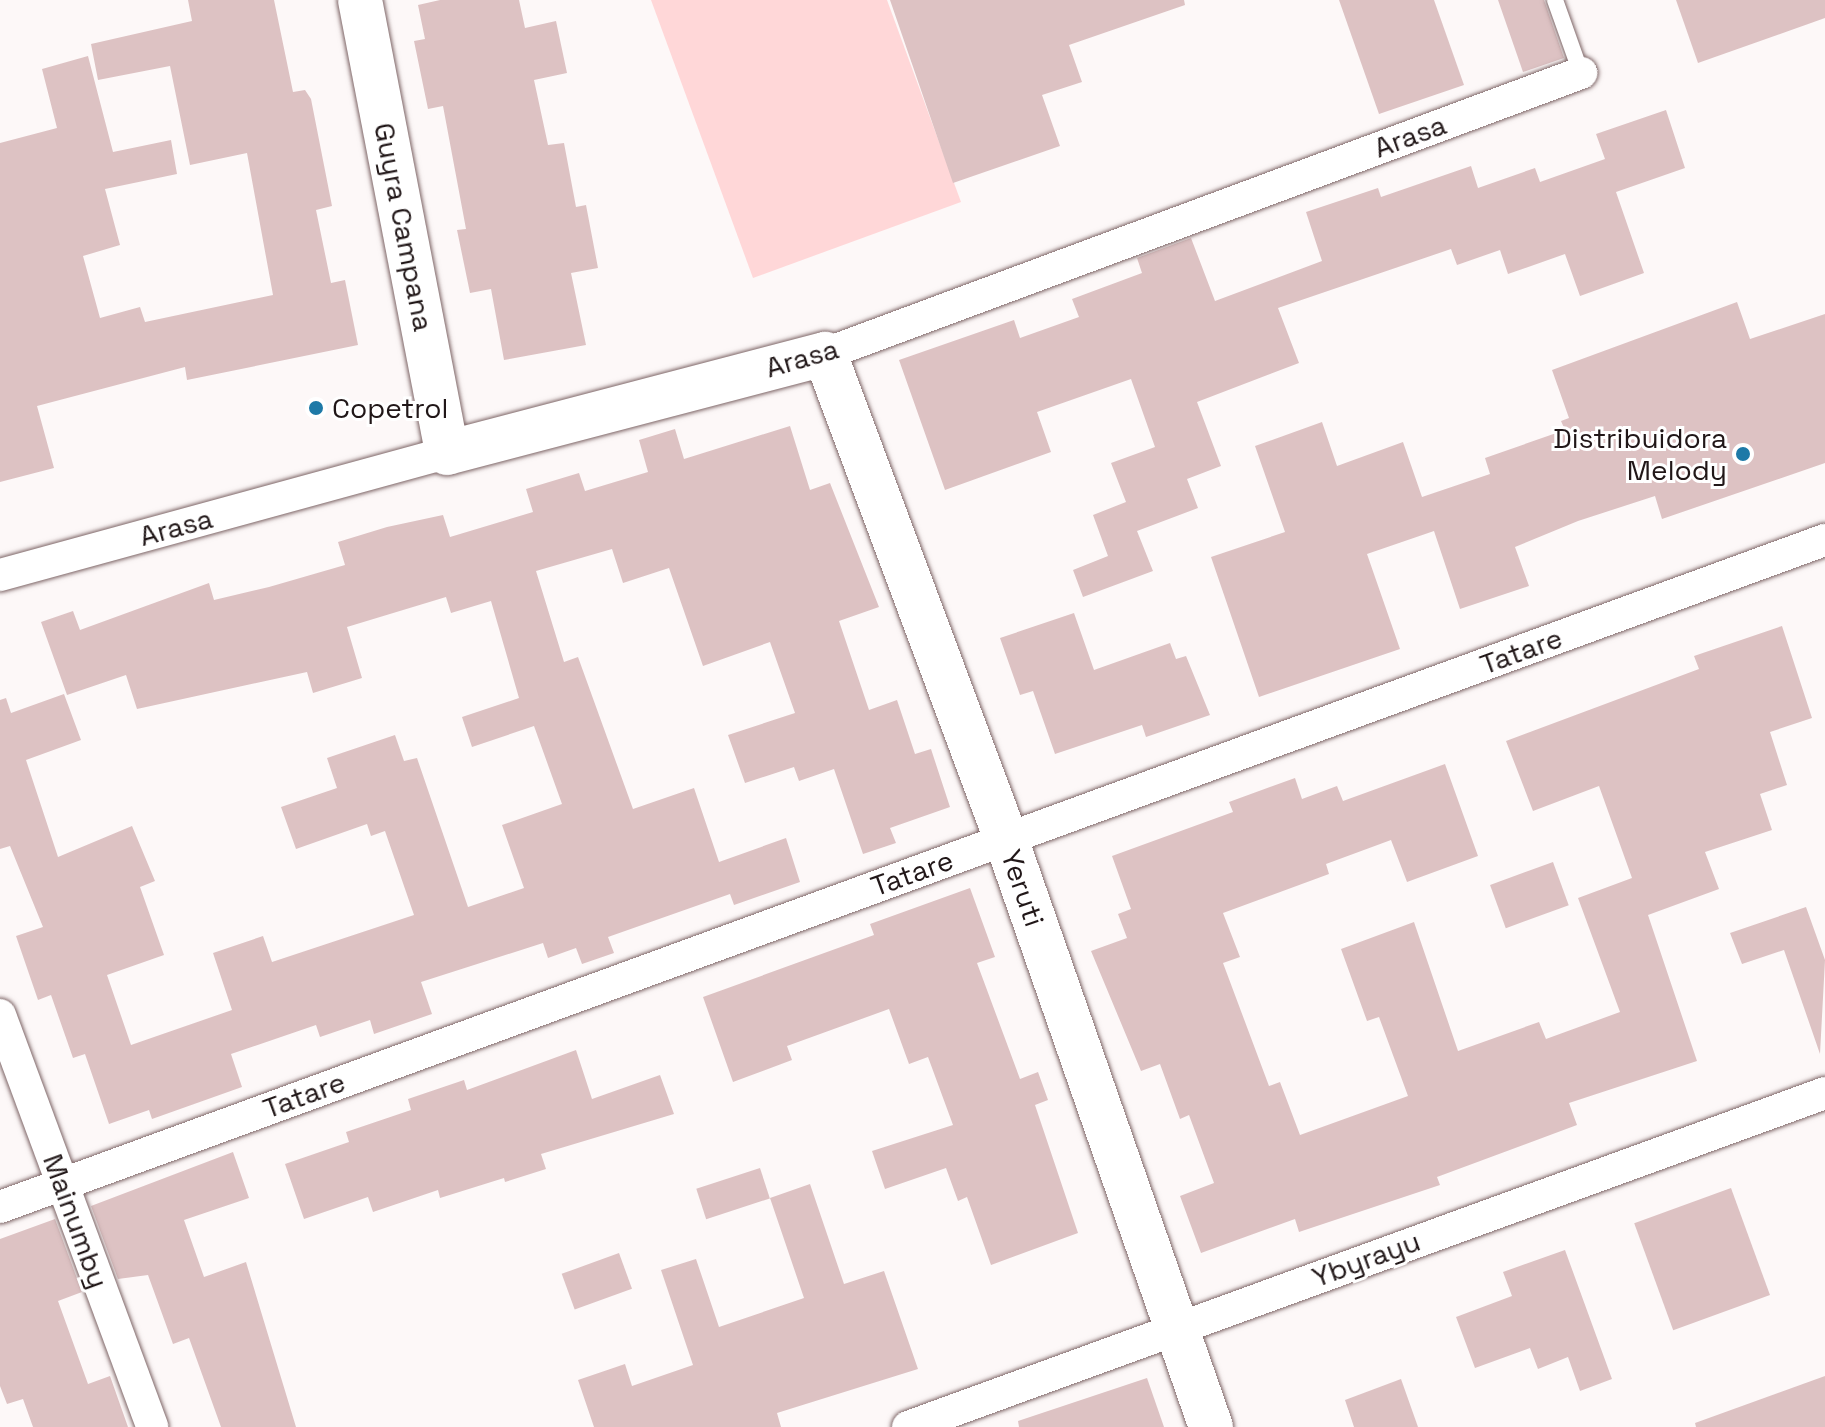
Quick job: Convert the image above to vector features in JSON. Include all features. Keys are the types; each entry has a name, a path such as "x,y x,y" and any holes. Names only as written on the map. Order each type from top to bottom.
{"street":[{"name":"Guyra Campana","path":"360,0 447,453"},
{"name":"Arasa","path":"0,575 825,354 1581,73"},
{"name":"Yeruti","path":"825,354 1006,839 1211,1427"},
{"name":"Tatare","path":"3,1198 62,1184 1825,540"},
{"name":"Mainumby","path":"0,1015 152,1427"},
{"name":"Ybyrayu","path":"908,1427 1825,1093"}],"lane":[{"path":"1555,0 1581,73"}],"shaded area":[{"path":"651,0 887,0 961,202 753,278"}],"building":[{"path":"188,0 274,0 293,92 305,90 311,99 332,206 316,210 331,283 345,280 358,345 187,380 185,367 37,406 54,468 0,482 0,143 57,128 42,69 88,56 113,152 171,140 177,174 105,189 120,245 83,256 100,318 140,307 145,322 273,295 247,153 190,165 170,66 98,80 91,44 192,21"},
{"path":"440,0 519,0 525,28 556,21 567,73 534,80 548,145 564,143 576,207 586,205 598,268 571,273 586,345 504,360 491,289 470,293 457,230 466,229 443,106 428,109 414,41 425,39 418,5"},
{"path":"890,0 1184,0 1185,5 1069,45 1082,82 1042,95 1060,146 953,183"},
{"path":"1339,0 1434,0 1464,85 1379,114"},
{"path":"1498,0 1544,0 1564,58 1523,72"},
{"path":"1676,0 1825,0 1825,18 1698,63"},
{"path":"1666,110 1685,168 1616,192 1644,273 1580,296 1565,254 1508,274 1500,250 1457,265 1451,249 1278,308 1299,363 1197,402 1221,466 1187,479 1198,508 1137,531 1153,571 1083,597 1073,570 1108,556 1093,515 1126,502 1111,463 1155,447 1131,379 1037,412 1051,452 945,490 899,360 1014,320 1020,338 1079,317 1072,299 1142,273 1137,258 1191,238 1215,301 1322,261 1306,212 1378,188 1381,197 1471,166 1478,188 1535,168 1540,182 1605,159 1596,134"},
{"path":"1737,302 1750,339 1825,314 1825,463 1662,519 1655,496 1578,521 1515,547 1529,586 1460,609 1434,531 1367,554 1400,649 1259,697 1211,557 1285,532 1255,446 1322,422 1337,466 1403,442 1422,497 1490,474 1485,458 1565,430 1561,421 1569,418 1552,370"},
{"path":"790,426 810,490 830,483 879,607 839,621 869,710 897,700 915,754 931,749 950,807 890,828 896,843 863,854 834,769 799,781 794,767 745,783 728,735 795,713 770,642 703,666 669,568 623,583 612,549 536,571 564,662 578,657 633,809 694,788 719,862 786,838 800,882 734,905 730,894 608,937 614,953 582,964 576,948 548,958 543,943 421,982 432,1014 374,1034 370,1020 320,1037 316,1025 231,1054 242,1087 152,1119 149,1110 109,1124 85,1054 73,1058 51,995 38,1000 16,936 43,927 10,846 0,849 0,700 6,698 11,713 64,694 81,740 26,760 58,857 132,826 155,881 140,887 164,955 107,975 131,1045 232,1010 213,953 263,936 272,962 414,915 385,831 371,836 367,824 296,849 281,807 337,788 327,758 395,735 404,761 417,758 468,907 524,888 502,825 562,804 534,726 472,747 462,717 519,698 491,601 451,613 446,597 347,627 362,678 313,693 307,672 137,709 126,675 67,695 41,622 73,611 80,630 209,583 214,600 269,587 345,565 338,542 387,527 443,515 450,537 533,512 526,489 579,473 585,491 648,472 639,440 675,429 684,459"},
{"path":"1074,613 1094,670 1170,643 1176,659 1186,656 1210,715 1146,737 1142,725 1055,754 1033,691 1020,695 1000,638"},
{"path":"1782,626 1812,718 1770,732 1787,785 1760,794 1772,830 1705,852 1719,889 1648,915 1697,1061 1569,1103 1577,1125 1437,1177 1440,1185 1299,1232 1295,1219 1201,1253 1180,1196 1214,1183 1189,1115 1180,1119 1160,1064 1141,1071 1091,951 1127,938 1118,914 1131,909 1112,856 1233,812 1229,802 1295,778 1302,799 1337,786 1343,801 1445,764 1478,856 1407,882 1391,840 1326,864 1329,874 1223,913 1240,957 1223,963 1269,1086 1280,1082 1300,1135 1408,1096 1379,1017 1367,1021 1341,949 1414,922 1458,1051 1539,1022 1546,1039 1620,1012 1578,898 1632,878 1599,786 1533,811 1506,741 1699,669 1694,656"},
{"path":"1553,862 1569,905 1506,928 1490,885"},
{"path":"970,888 995,957 977,963 1020,1079 1038,1072 1048,1100 1035,1105 1078,1233 991,1265 967,1197 958,1201 946,1168 885,1189 872,1151 953,1125 928,1057 909,1064 889,1009 787,1046 792,1060 733,1082 703,997 874,935 870,924"},
{"path":"1806,907 1825,960 1820,1054 1784,950 1742,964 1730,933"},
{"path":"576,1050 592,1099 660,1075 674,1114 541,1154 546,1169 505,1182 504,1178 440,1198 438,1190 373,1212 368,1197 304,1219 285,1164 349,1142 346,1132 411,1110 408,1099 464,1080 467,1090"},
{"path":"233,1152 249,1198 184,1220 204,1277 246,1262 296,1427 221,1427 189,1338 173,1344 148,1275 118,1279 91,1206"},
{"path":"760,1168 770,1198 706,1219 696,1189"},
{"path":"810,1184 844,1284 884,1271 918,1369 777,1413 781,1427 594,1427 578,1380 625,1364 632,1386 693,1365 661,1270 696,1259 719,1327 804,1298 770,1198"},
{"path":"1731,1188 1770,1295 1673,1330 1634,1223"},
{"path":"55,1219 82,1292 58,1301 88,1384 110,1376 128,1427 33,1427 23,1399 7,1404 0,1386 0,1239"},
{"path":"1565,1250 1612,1379 1580,1391 1568,1357 1538,1369 1530,1348 1475,1368 1456,1317 1512,1296 1503,1272"},
{"path":"619,1253 632,1289 575,1310 562,1274"},
{"path":"1825,1376 1825,1427 1696,1427 1695,1423"},
{"path":"1147,1378 1164,1427 1019,1427 1018,1421"},
{"path":"1401,1379 1418,1427 1354,1427 1345,1400"}],"place":[{"name":"Copetrol","path":"316,408"},
{"name":"Distribuidora Melody","path":"1743,454"}]}
